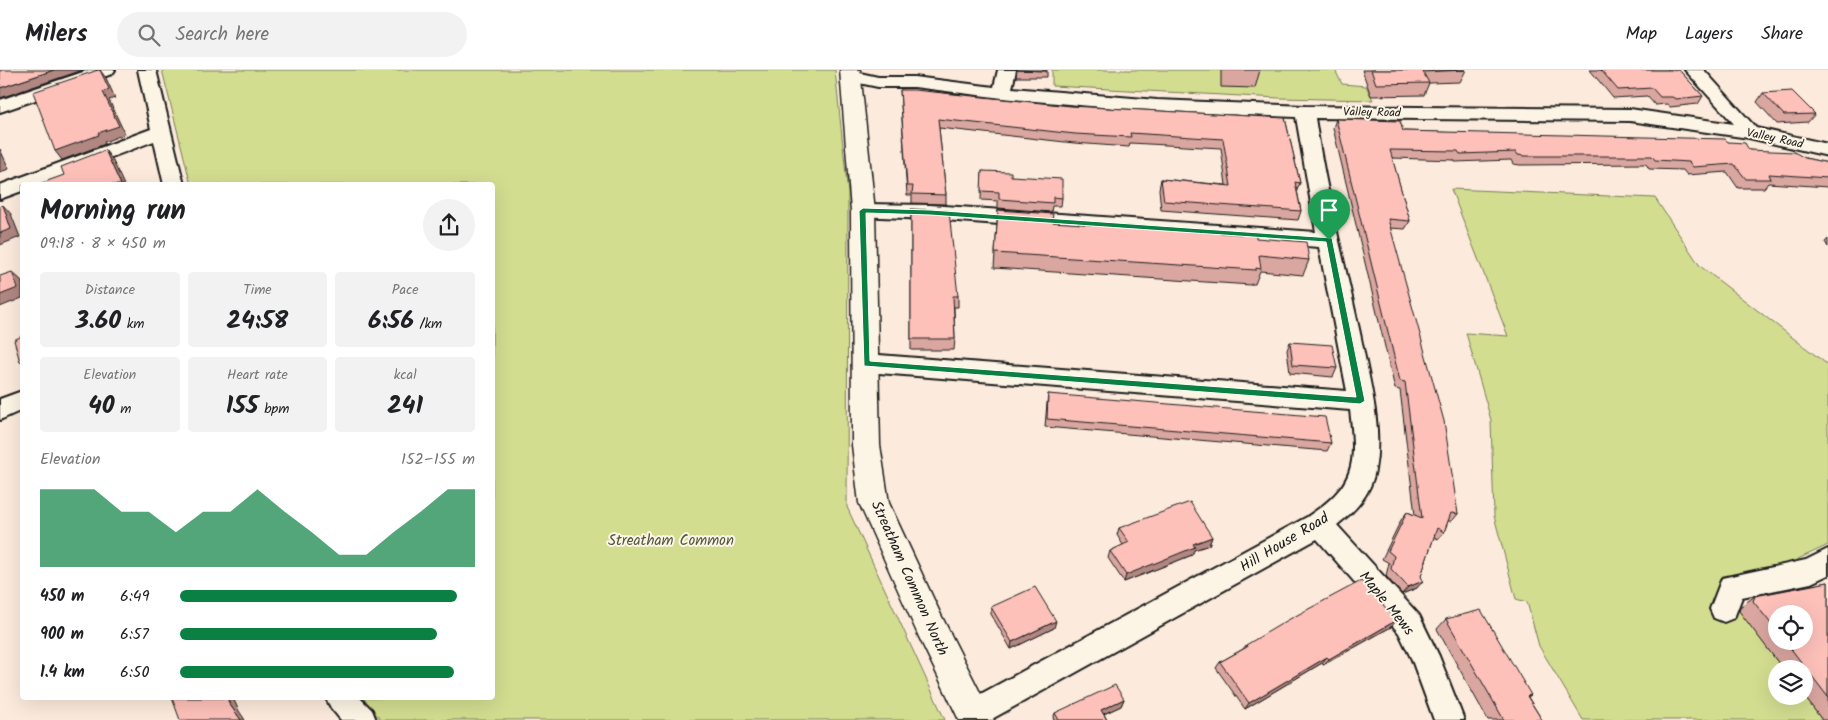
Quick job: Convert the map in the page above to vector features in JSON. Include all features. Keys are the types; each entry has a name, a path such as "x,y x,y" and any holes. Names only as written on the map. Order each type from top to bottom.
{"main road":[{"name":"Streatham Common North","path":"858,72 863,211 866,445 874,503 930,626 975,716"}],"street":[{"path":"0,106 106,70"},
{"path":"147,70 173,182"},
{"name":"Valley Road","path":"880,70 905,74 914,82"},
{"path":"1002,93 1007,70"},
{"path":"1694,70 1743,122 1749,132"},
{"name":"Valley Road","path":"858,72 878,82 914,82 1002,93 1157,106 1305,112 1609,114 1683,121 1749,132 1828,150"},
{"name":"Hill House Road","path":"975,716 1320,524 1351,496 1358,486 1365,451 1360,401 1305,112"},
{"path":"27,182 160,132"},
{"path":"0,192 20,184"},
{"path":"863,211 930,212 1329,240"},
{"path":"866,363 1360,401"},
{"path":"0,410 20,401"},
{"name":"Maple Mews","path":"1320,524 1409,624 1425,656 1449,720"},
{"path":"1724,609 1732,587 1811,571 1828,561"},
{"path":"343,700 361,720"}],"green space":[{"name":"Streatham Common","path":"162,70 835,70 848,194 847,507 945,720 381,720 364,700 495,700 495,182 190,182"},
{"path":"1052,70 1335,70 1342,84 1366,86 1373,100 1279,98 1052,86"},
{"path":"1451,189 1655,198 1700,266 1828,365 1828,545 1796,560 1783,569 1721,586 1776,660 1768,660 1768,705 1811,705 1822,720 1583,720 1539,646 1527,602 1516,599 1494,516 1491,420 1466,333 1508,336"}],"building":[{"path":"0,70 54,70 0,88"},
{"path":"100,70 109,89 103,92 119,126 55,151 33,92"},
{"path":"1371,70 1466,70 1423,72 1429,83 1376,84"},
{"path":"1601,70 1679,70 1703,96 1676,99 1660,97 1652,88 1618,90"},
{"path":"900,90 1071,106 1285,118 1300,183 1295,182 1301,211 1164,201 1161,179 1231,186 1223,139 1130,133 1131,137 1075,134 938,119 946,195 912,194 913,186 907,186"},
{"path":"1792,91 1815,114 1784,115 1763,93"},
{"path":"1336,119 1400,121 1403,131 1725,139 1728,142 1745,143 1749,150 1794,152 1805,158 1828,163 1828,178 1769,174 1771,179 1746,179 1734,164 1693,167 1689,162 1655,160 1652,156 1525,156 1518,155 1516,152 1460,154 1458,151 1390,150 1410,221 1388,219 1444,421 1458,514 1451,513 1444,532 1437,528 1421,576 1423,581 1408,587 1391,569 1394,556 1388,551 1407,512 1422,518 1405,382 1400,381"},
{"path":"105,150 120,182 45,182 64,175 61,167"},
{"path":"982,171 1011,172 1011,176 1062,179 1062,198 1053,197 1053,203 999,199 999,192 981,191"},
{"path":"3,205 11,229 0,233 0,206"},
{"path":"911,209 949,211 958,296 953,296 955,339 911,339"},
{"path":"998,210 1053,214 1052,222 1256,235 1256,238 1306,242 1309,260 1259,255 1261,269 1256,268 1256,270 995,253"},
{"path":"12,272 18,288 0,295 0,276"},
{"path":"20,337 20,362 14,340"},
{"path":"1290,342 1332,345 1337,368 1293,365"},
{"path":"1048,394 1325,417 1331,443 1047,419"},
{"path":"1190,502 1212,537 1193,544 1195,547 1126,575 1110,551 1129,542 1119,528"},
{"path":"1361,581 1397,620 1329,659 1327,657 1249,703 1220,662 1288,620"},
{"path":"1828,582 1828,697 1813,677 1813,660 1800,660 1792,650 1813,650 1813,605 1768,605 1768,620 1753,601 1755,596"},
{"path":"1035,587 1056,621 1012,642 991,607"},
{"path":"1481,610 1531,695 1527,696 1542,720 1504,720 1446,619"},
{"path":"1115,685 1124,699 1101,710 1107,720 1059,720 1055,713"},
{"path":"173,700 228,700 241,720 180,720"}],"route":[{"path":"863,211 930,212 1329,240 1360,401 866,363 863,211"}]}
